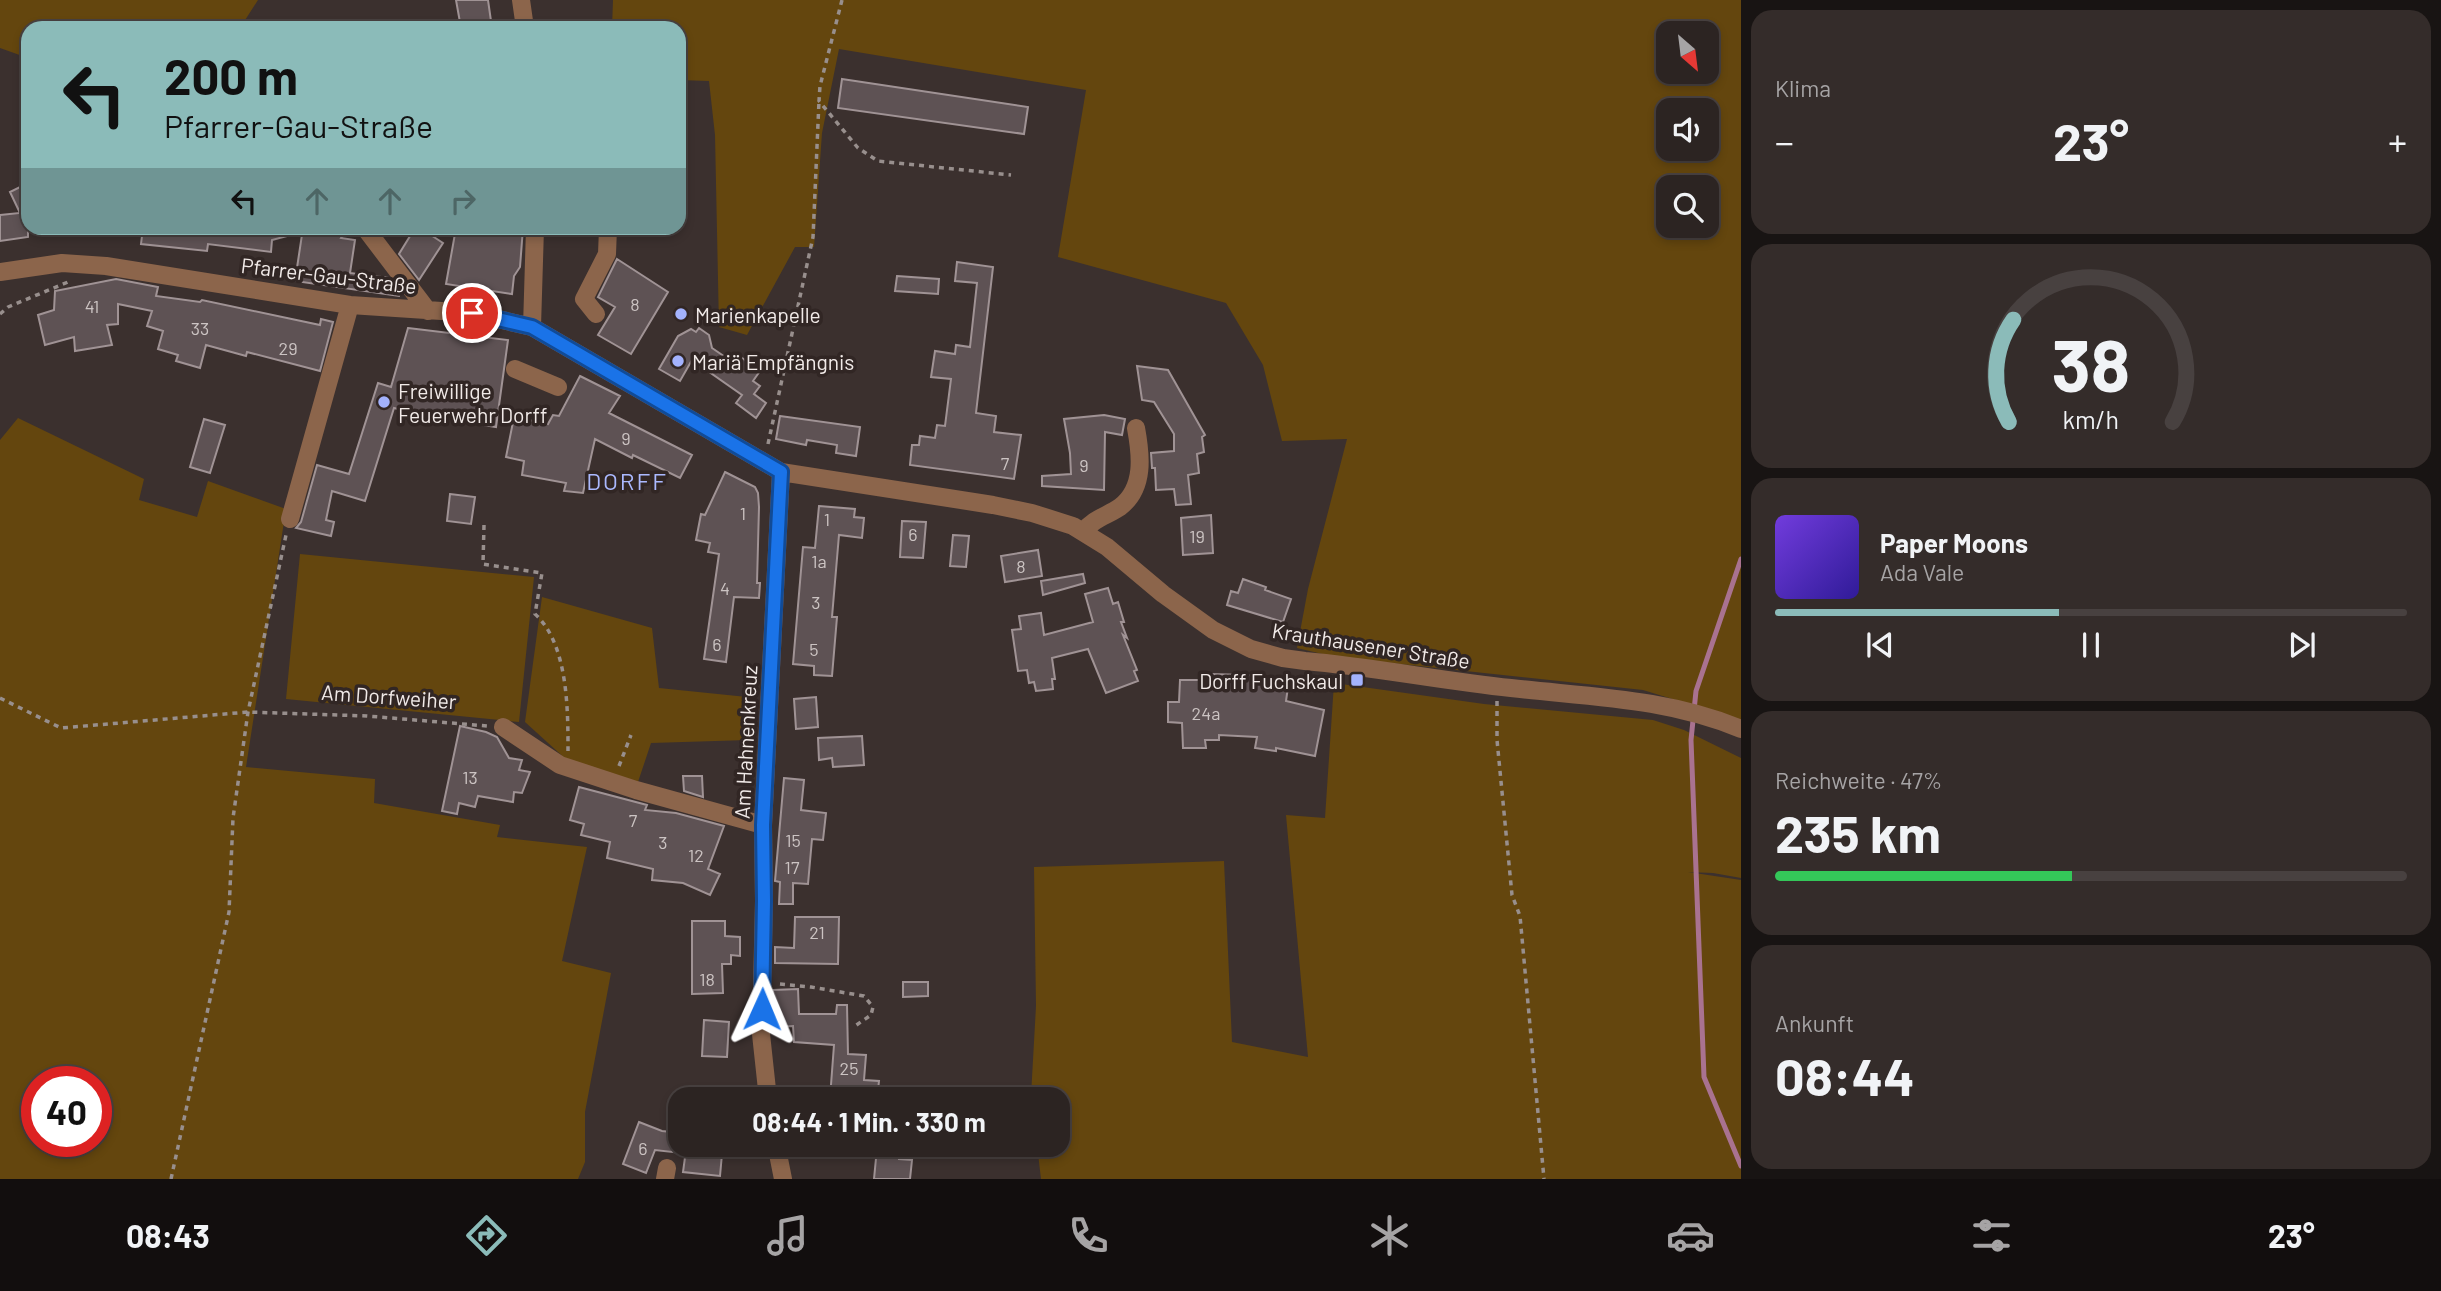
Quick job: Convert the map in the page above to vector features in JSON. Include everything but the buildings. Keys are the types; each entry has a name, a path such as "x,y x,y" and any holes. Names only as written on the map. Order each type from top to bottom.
{"street":[{"path":"521,0 524,21"},
{"path":"370,235 428,311"},
{"path":"532,327 536,235"},
{"path":"596,314 584,299 607,254 608,235"},
{"name":"Pfarrer-Gau-Straße","path":"0,272 62,263 106,266 350,305 472,313 532,327 781,472"},
{"path":"290,519 350,305"},
{"path":"515,369 558,387"},
{"path":"1083,532 1089,523 1121,506 1134,488 1141,460 1136,428"},
{"name":"Krauthausener Straße","path":"781,472 993,505 1032,513 1073,526 1107,547 1163,594 1213,630 1251,649 1268,654 1305,662 1482,685 1649,702 1707,715 1741,729"},
{"name":"Am Hahnenkreuz","path":"767,1087 761,1034 763,825 781,472"},
{"path":"503,727 560,765 636,790 763,825"},
{"path":"779,1157 783,1179"}],"path":[{"path":"762,462 813,237 822,74 842,0"},
{"path":"819,101 858,148 878,161 1011,175"},
{"path":"0,314 8,307 68,282"},
{"path":"171,1179 229,912 233,818 248,712 290,519"},
{"path":"484,525 483,564 542,573 535,614 546,624 557,653 568,698 569,762"},
{"name":"Am Dorfweiher","path":"0,698 61,727 248,712 367,716 503,727"},
{"path":"1497,699 1497,740 1512,895 1520,915 1544,1179"},
{"path":"615,777 631,735"},
{"path":"762,984 811,987 864,996 873,1007 871,1015 855,1026"}],"shaded area":[{"path":"0,0 258,0 244,21 21,21 21,56 0,48"},
{"path":"613,0 1741,0 1741,720 1643,690 1335,657 1297,648 1308,589 1347,439 1282,441 1263,365 1226,303 1058,257 1086,90 839,49 822,133 814,247 795,247 747,335 719,327 715,135 709,81 686,80 686,21 612,21"},
{"path":"18,418 144,479 139,500 197,517 208,481 286,509 246,767 375,779 374,803 500,825 497,837 587,847 562,961 611,973 585,1112 585,1162 578,1179 0,1179 0,440"},
{"path":"300,554 534,577 519,722 286,699"},
{"path":"542,597 652,628 659,688 747,697 748,740 651,743 637,785 569,762 525,722"},
{"path":"1334,683 1484,704 1653,720 1684,730 1741,758 1741,878 1688,872 1741,880 1741,1179 1041,1179 1038,1157 1070,1157 1070,1087 1032,1087 1036,1006 1034,867 1224,861 1232,1042 1308,1057 1286,815 1325,818"}],"waterway":[{"path":"1741,559 1696,691 1691,740 1704,1077 1741,1166"}],"place":[{"name":"Marienkapelle","path":"681,314"},
{"name":"Mariä Empfängnis","path":"678,361"},
{"name":"Freiwillige Feuerwehr Dorff","path":"384,402"},
{"name":"Dorff Fuchskaul","path":"1357,680"}],"district":[{"name":"DORFF","path":"627,480"}],"route":[{"path":"472,313 532,327 781,472 763,825 762,1009"}]}
